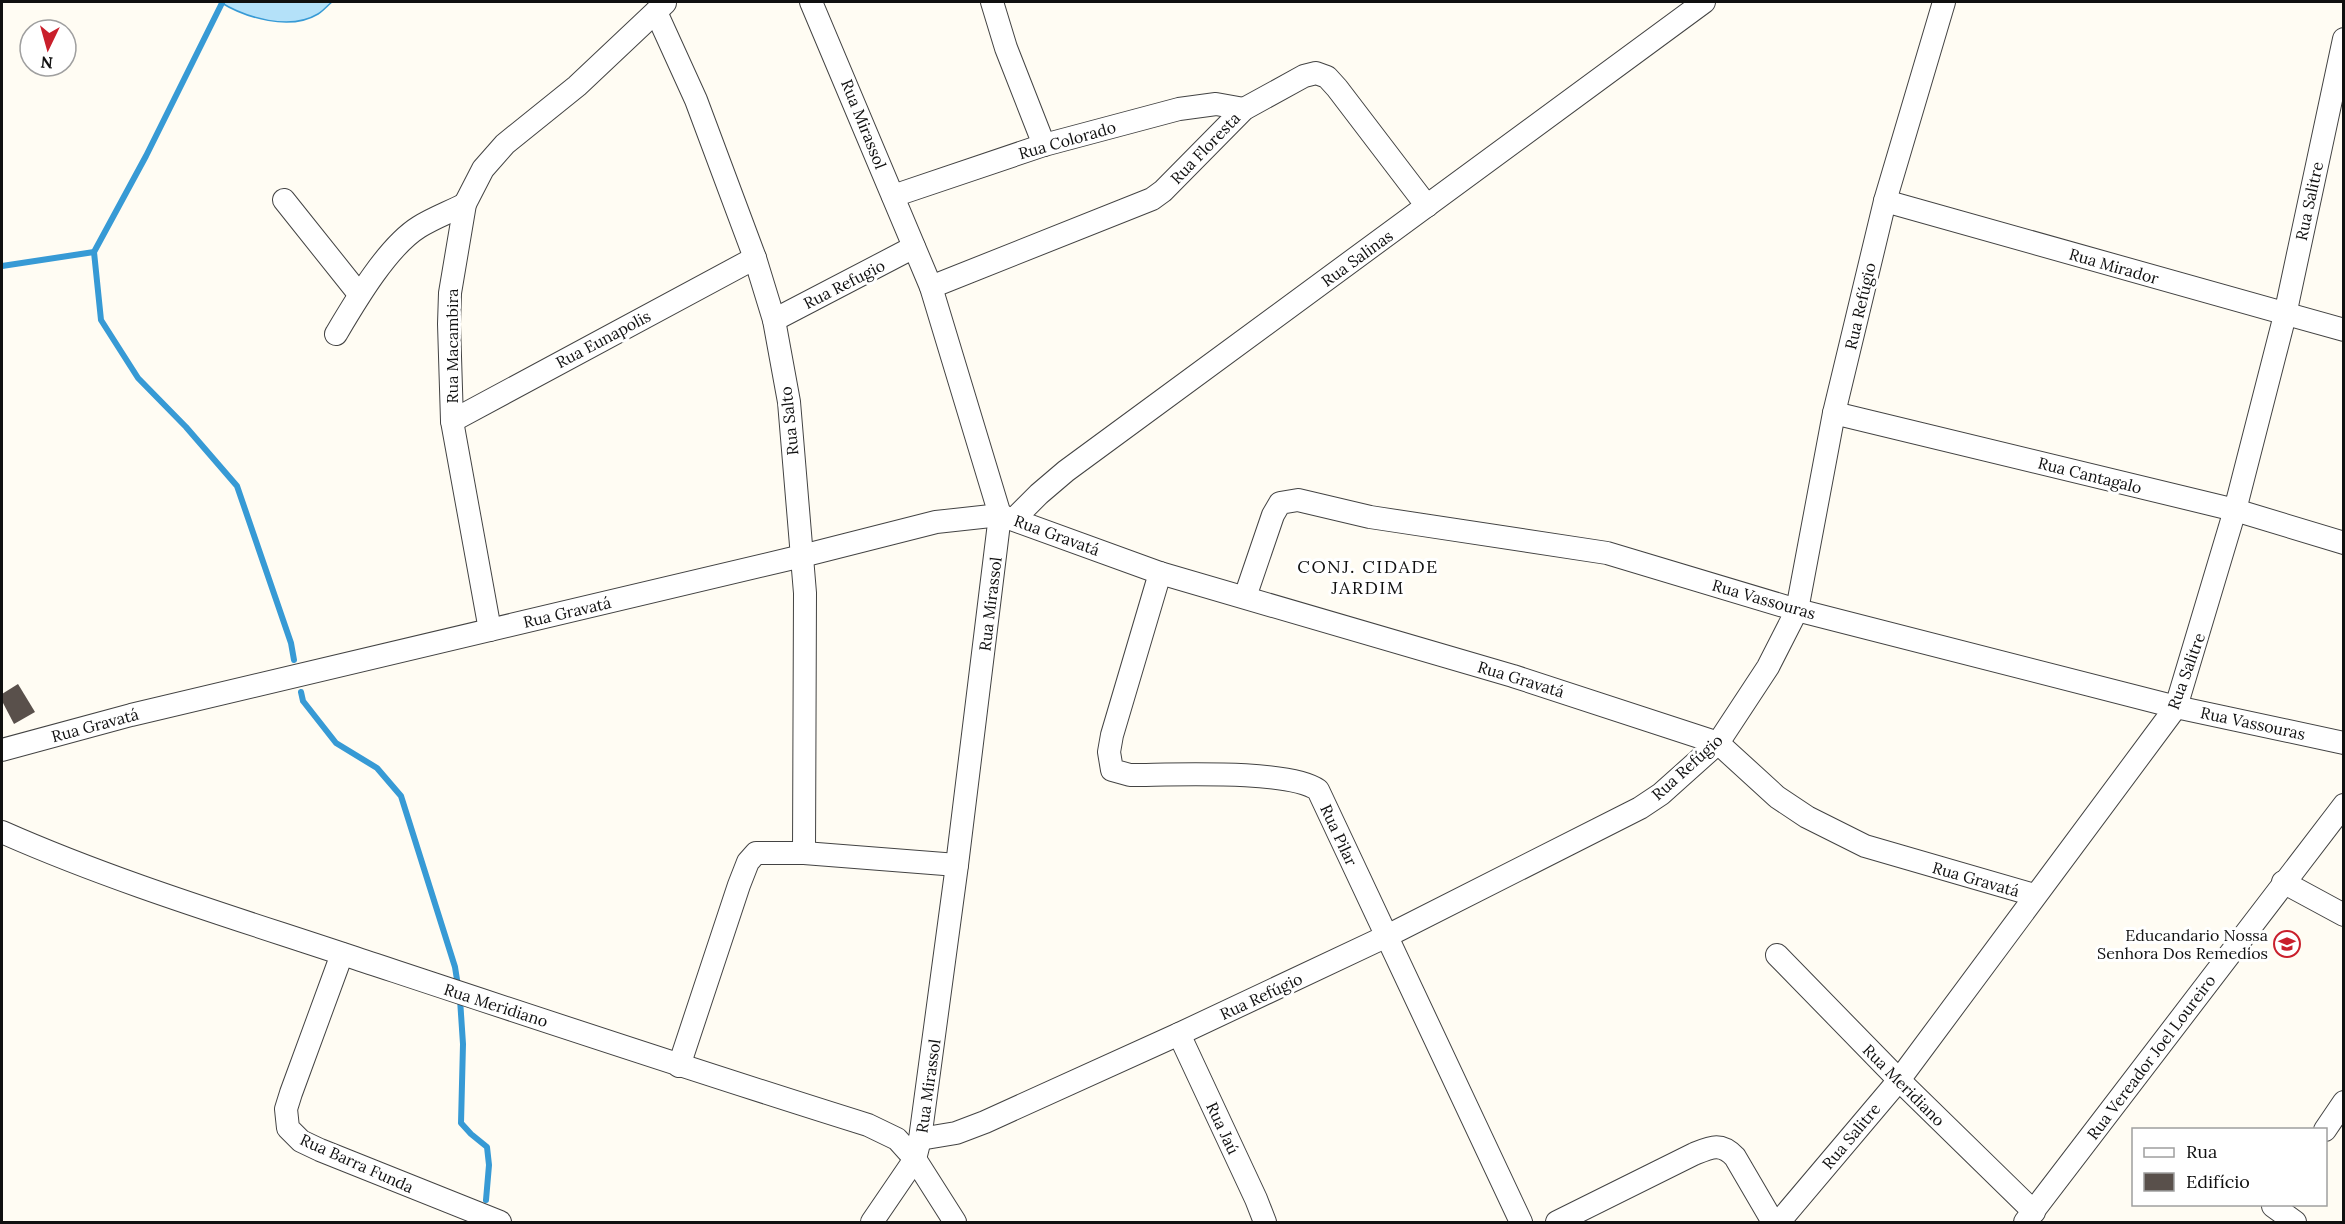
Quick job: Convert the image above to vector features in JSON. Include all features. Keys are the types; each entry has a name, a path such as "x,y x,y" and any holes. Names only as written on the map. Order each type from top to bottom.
{"street":[{"name":"Rua Mirassol","path":"811,2 931,287 1007,517 918,1149 872,1222"},
{"path":"992,2 1006,48 1044,145"},
{"name":"Rua Salinas","path":"1007,517 1066,471 1704,2"},
{"name":"Rua Refúgio","path":"918,1149 985,1122 1179,1034 1387,936 1640,808 1661,794 1718,743 1768,667 1797,610 1834,413 1885,201 1944,2"},
{"name":"Rua Macambira","path":"490,630 452,421 450,293 465,204 483,169 505,144 577,86 661,7"},
{"name":"Rua Salto","path":"661,7 755,258 774,320 789,402 805,621 804,853"},
{"name":"Rua Salitre","path":"1779,1222 1899,1080 2034,895 2176,707 2235,510 2285,315 2343,39"},
{"name":"Rua Floresta","path":"931,287 1152,199 1163,191 1244,109 1304,76 1316,74 1327,77 1428,206"},
{"name":"Rua Colorado","path":"893,196 1044,145 1203,104 1244,109"},
{"path":"284,200 359,294"},
{"name":"Rua Mirador","path":"1885,201 2343,330"},
{"path":"336,334 359,294 404,239 419,227 465,204"},
{"name":"Rua Refugio","path":"774,320 914,248"},
{"name":"Rua Eunapolis","path":"452,421 755,258"},
{"name":"Rua Cantagalo","path":"1834,413 2235,510 2343,543"},
{"name":"Rua Vassouras","path":"1245,597 1273,515 1280,502 1290,500 1370,517 1607,553 1797,610 2176,707 2343,743"},
{"name":"Rua Gravatá","path":"2,750 143,712 802,556 936,522 1007,517 1160,573 1513,676 1718,743 1777,797 1807,817 1864,846 2034,895"},
{"name":"Rua Pilar","path":"1160,573 1112,735 1109,752 1112,770 1130,775 1258,777 1296,780 1318,790 1521,1222"},
{"name":"Rua Vereador Joel Loureiro","path":"2029,1217 2343,805"},
{"name":"Rua Meridiano","path":"2,832 58,857 342,954 679,1066 868,1125 918,1149 955,1222"},
{"path":"679,1066 748,862 756,853 804,853 957,865"},
{"path":"2283,882 2343,915"},
{"name":"Rua Barra Funda","path":"342,954 286,1109 288,1128 300,1141 320,1150 500,1222"},
{"name":"Rua Meridiano","path":"1777,955 2029,1217"},
{"name":"Rua Jaú","path":"1179,1034 1265,1222"},
{"path":"2326,1128 2343,1102"},
{"path":"1557,1222 1694,1154 1718,1146 1726,1149 1735,1157 1773,1222"},
{"path":"2270,1211 2295,1222"}],"water":[{"path":"220,2 332,2 320,13 307,19 282,22 242,13"}],"building":[{"path":"18,684 35,712 14,724 2,701 2,694"}],"waterway":[{"path":"222,3 146,156 94,252 101,320 138,378 186,427 237,486 291,643 294,660"},
{"path":"2,266 94,252"},
{"path":"301,692 303,701 336,743 377,768 401,796 455,967 458,986"},
{"path":"460,999 463,1044 461,1123 487,1147 489,1165 486,1200"}],"place":[{"name":"Educandario Nossa Senhora Dos Remedios","path":"2287,944"}],"district":[{"name":"CONJ. CIDADE JARDIM","path":"1368,576"}]}
